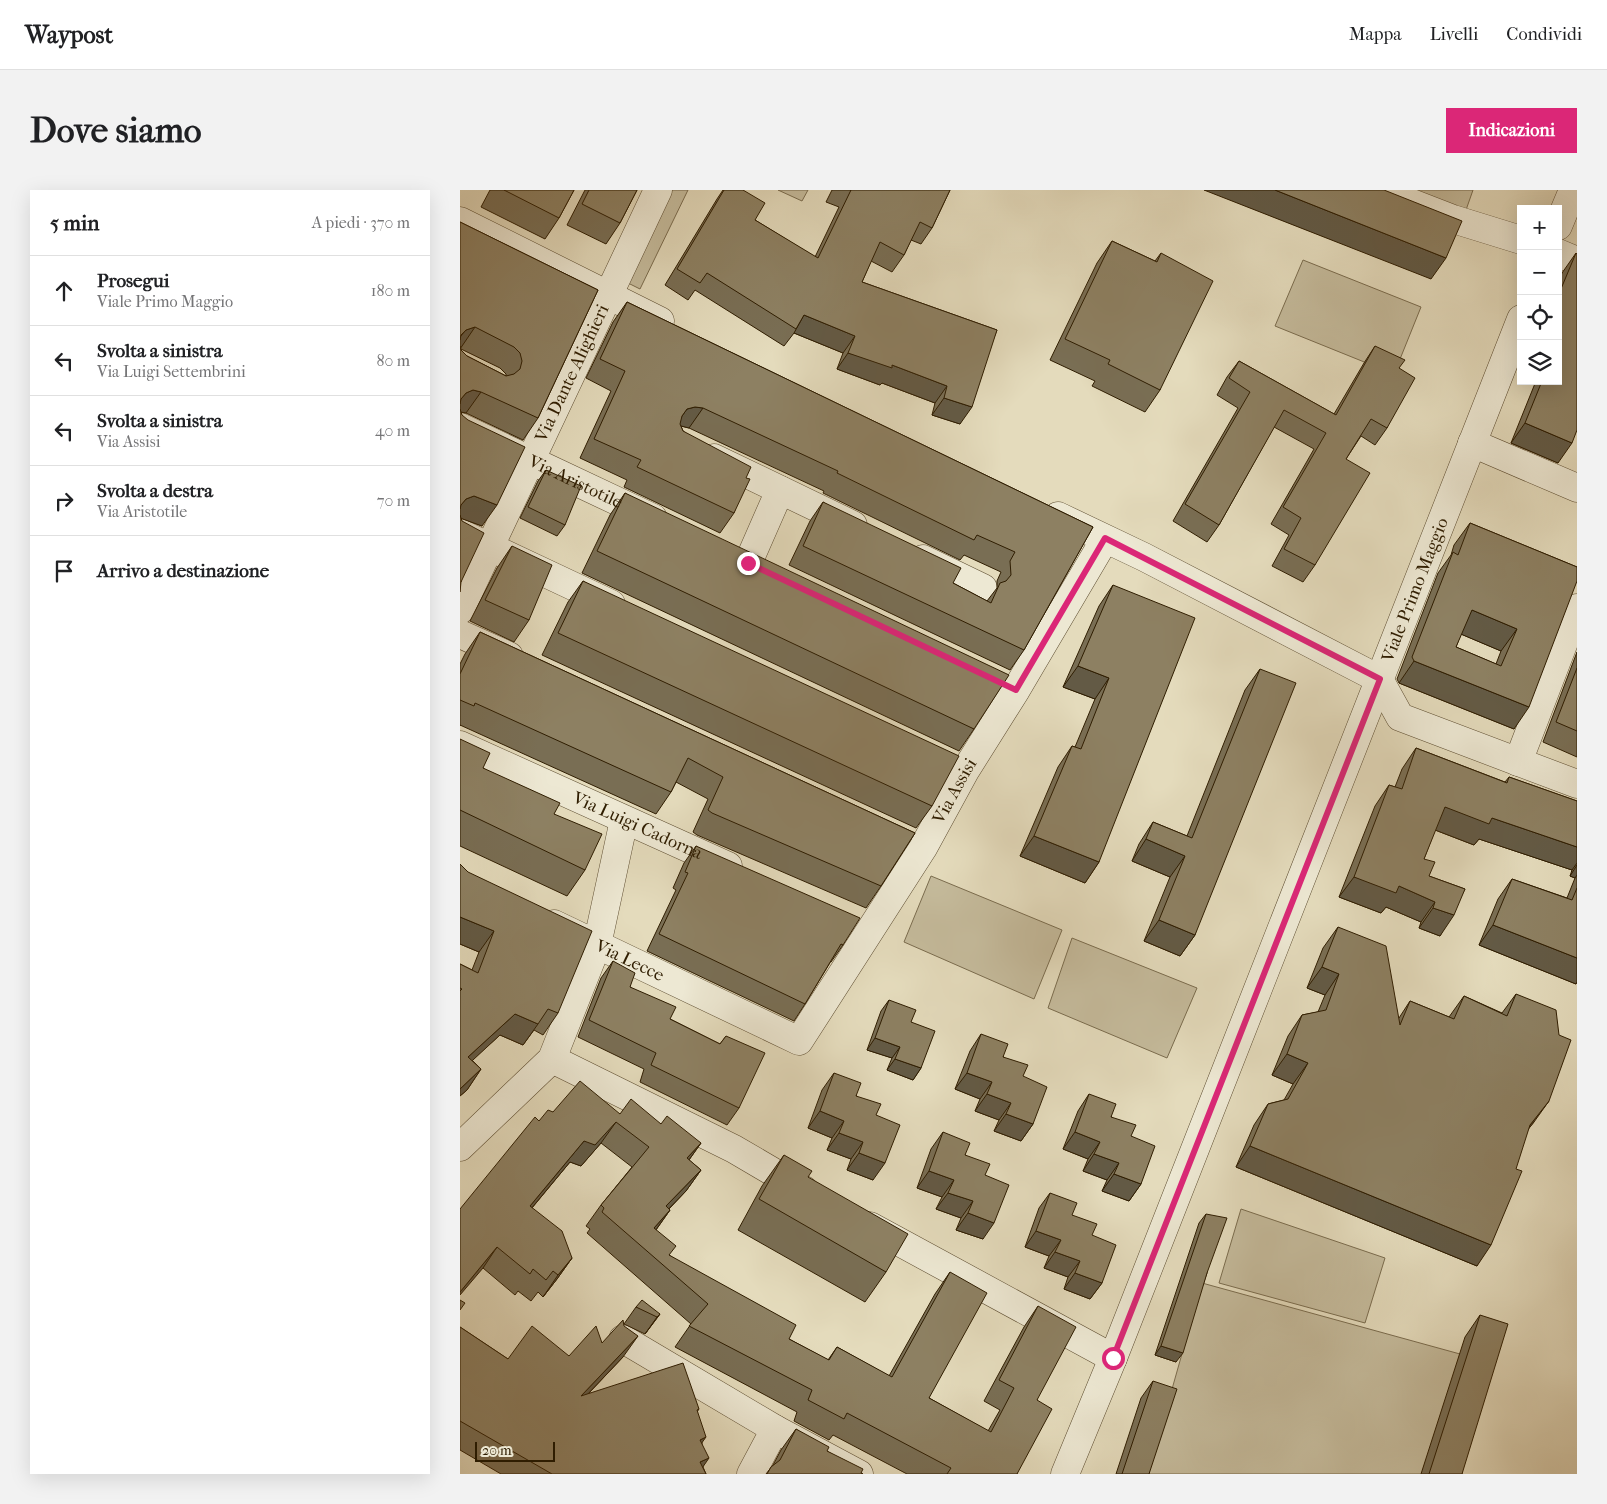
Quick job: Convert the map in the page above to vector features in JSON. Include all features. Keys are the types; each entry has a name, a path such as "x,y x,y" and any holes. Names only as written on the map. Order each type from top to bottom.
{"street":[{"name":"Via Dante Alighieri","path":"460,610 658,190"},
{"path":"1378,190 1453,220 1517,239"},
{"path":"1562,217 1574,190"},
{"path":"460,221 684,333"},
{"path":"1562,255 1577,261"},
{"name":"Viale Primo Maggio","path":"1065,1474 1113,1358 1517,329"},
{"name":"Via Aristotile","path":"460,427 678,530"},
{"path":"1472,443 1577,488"},
{"path":"691,447 877,537"},
{"path":"748,563 780,490"},
{"path":"1033,504 1105,538 1380,679 1400,717 1577,784"},
{"path":"460,533 633,615"},
{"name":"Via Assisi","path":"800,1041 923,848 965,771 1016,690 1105,538"},
{"path":"903,550 983,588"},
{"path":"722,551 774,576"},
{"path":"1518,762 1577,608"},
{"path":"460,634 531,667"},
{"path":"989,677 1016,690"},
{"name":"Via Luigi Cadorna","path":"460,746 748,874"},
{"path":"938,758 965,771"},
{"path":"460,1147 552,1059 597,944 624,820"},
{"path":"896,836 923,848"},
{"name":"Via Lecce","path":"528,912 800,1041"},
{"path":"845,917 872,928"},
{"path":"552,1059 734,1149 775,1175 1113,1358"},
{"path":"623,1339 775,1429 859,1474"},
{"path":"751,1474 775,1429"}],"shaded area":[{"path":"670,190 688,190 640,289 624,281"},
{"path":"778,190 808,190 802,201"},
{"path":"1403,190 1473,190 1466,210"},
{"path":"1303,260 1421,307 1394,374 1275,326"},
{"path":"931,876 1062,930 1034,999 904,942"},
{"path":"1072,938 1197,988 1167,1058 1048,1008"},
{"path":"1241,1209 1385,1258 1365,1323 1219,1283"},
{"path":"1202,1283 1460,1354 1426,1474 1148,1474"}],"building":[{"path":"504,190 574,190 559,218"},
{"path":"589,190 637,190 620,223 582,204"},
{"path":"724,190 743,190 765,203 755,220 818,258 851,190 950,190 932,228 920,222 904,255 880,242 862,282 997,330 972,407 944,398 947,386 892,365 892,368 848,353 855,336 804,315 796,329 707,273 700,283 677,269"},
{"path":"1275,190 1384,190 1462,221 1446,258"},
{"path":"460,222 598,290 538,418 473,390 466,393 461,399 460,404 460,346 467,356 506,376 514,374 520,369 522,361 520,353 514,347 475,327 466,330 461,335 460,340"},
{"path":"1112,241 1157,262 1161,253 1213,281 1160,390 1108,364 1110,360 1065,339"},
{"path":"1576,253 1577,430 1572,443 1525,423 1540,385 1562,385 1562,286"},
{"path":"627,302 1093,527 1024,650 803,546 823,502 961,568 953,583 991,603 1000,583 1006,581 1011,575 1010,561 1015,552 977,535 974,540 837,473 838,471 703,408 687,409 682,416 680,424 683,431 751,467 746,478 750,479 734,513 637,467 641,460 594,439 625,371 600,359"},
{"path":"1375,346 1405,360 1399,368 1415,378 1387,428 1371,419 1346,459 1370,473 1315,565 1284,549 1301,518 1283,507 1326,433 1284,410 1219,525 1185,504 1250,392 1229,378 1239,361 1336,415"},
{"path":"460,409 462,415 468,420 525,447 497,505 474,496 466,499 460,509"},
{"path":"546,470 581,486 565,525 528,507"},
{"path":"625,493 1009,675 974,729 597,551"},
{"path":"460,515 462,521 484,533 461,582 460,592"},
{"path":"1470,523 1577,567 1577,581 1529,707 1414,661 1412,657 1453,552 1458,555","holes":["1472,610 1517,629 1501,666 1456,647"]},
{"path":"512,546 552,565 529,620 485,600"},
{"path":"583,581 959,756 932,806 558,633"},
{"path":"1113,585 1195,618 1099,862 1034,836 1072,746 1081,749 1109,678 1078,666"},
{"path":"480,632 915,833 881,886 712,813 708,810 723,777 688,758 671,792 475,703 474,706 460,700 460,674"},
{"path":"1577,668 1577,731 1556,722"},
{"path":"1260,669 1296,683 1195,935 1159,920 1185,856 1146,839 1153,822 1192,838"},
{"path":"460,739 490,753 483,768 560,803 554,814 602,834 585,870 460,810"},
{"path":"1416,748 1507,783 1509,777 1577,801 1577,847 1492,818 1489,824 1445,807 1424,859 1435,862 1429,876 1465,889 1454,915 1433,908 1435,902 1399,886 1396,893 1354,877 1389,785 1402,789"},
{"path":"696,846 860,918 843,945 841,944 805,1004 659,934 688,873 685,872"},
{"path":"460,864 468,872 592,931 558,1013 548,1009 538,1024 515,1014 468,1057 481,1069 460,1089 460,991 462,989 460,988 460,964 478,973 494,931 460,917"},
{"path":"1512,879 1572,900 1577,888 1577,958 1493,925"},
{"path":"1338,927 1386,946 1400,1025 1410,1001 1454,1019 1464,996 1507,1016 1516,994 1556,1010 1559,1035 1571,1040 1549,1101 1530,1125 1516,1169 1522,1171 1491,1245 1250,1146 1268,1104 1288,1099 1308,1063 1287,1054 1302,1015 1326,1010 1339,974 1322,967"},
{"path":"613,961 635,973 630,987 676,1007 670,1019 720,1044 726,1036 765,1053 739,1108 651,1065 656,1053 589,1020"},
{"path":"889,1000 916,1010 911,1022 935,1031 921,1068 895,1059 900,1047 875,1038"},
{"path":"981,1034 1008,1044 1003,1057 1028,1065 1023,1076 1047,1087 1033,1124 1006,1114 1011,1103 987,1094 992,1082 967,1073"},
{"path":"834,1073 861,1083 856,1096 881,1104 876,1115 900,1125 885,1163 859,1153 863,1142 839,1133 844,1121 820,1111"},
{"path":"580,1081 620,1114 631,1099 661,1124 667,1116 701,1143 687,1158 701,1170 666,1206 670,1210 654,1228 676,1246 669,1255 796,1325 789,1339 829,1360 837,1347 892,1377 950,1272 987,1293 929,1398 991,1432 1014,1388 999,1380 1038,1306 1076,1327 1037,1400 1052,1409 1017,1474 947,1474 951,1468 847,1413 844,1419 808,1400 812,1390 689,1326 708,1304 602,1212 604,1208 601,1205 649,1147 616,1122 595,1145 584,1141 530,1206 562,1231 572,1258 558,1275 553,1271 546,1280 533,1269 530,1274 497,1247 460,1292 460,1209 535,1117 539,1121 548,1110 553,1112"},
{"path":"1089,1094 1116,1104 1111,1117 1136,1125 1131,1136 1155,1146 1141,1184 1114,1174 1119,1163 1094,1154 1100,1142 1075,1132"},
{"path":"943,1132 970,1143 965,1155 990,1164 985,1175 1009,1185 994,1223 968,1213 973,1201 948,1193 954,1180 929,1171"},
{"path":"784,1155 812,1171 808,1177 908,1234 886,1272 759,1199"},
{"path":"1050,1193 1077,1203 1072,1215 1097,1224 1092,1235 1116,1245 1102,1283 1075,1273 1080,1261 1055,1252 1061,1240 1036,1231"},
{"path":"1206,1214 1227,1218 1207,1273 1183,1353 1161,1346"},
{"path":"460,1300 465,1303 460,1310"},
{"path":"642,1300 660,1314 657,1317 636,1307"},
{"path":"1480,1315 1508,1324 1462,1474 1429,1474"},
{"path":"623,1320 624,1326 638,1336 581,1396 683,1363 699,1409 697,1410 706,1437 700,1440 709,1458 700,1462 706,1474 552,1474 460,1421 460,1327 508,1359 532,1326 569,1356 596,1326 602,1343"},
{"path":"1153,1381 1177,1389 1149,1474 1122,1474"},
{"path":"796,1429 829,1447 827,1451 863,1469 861,1473 863,1474 767,1474 771,1467 780,1460"}],"route":[{"path":"748,563 1016,690 1105,538 1380,679 1113,1358"}]}
